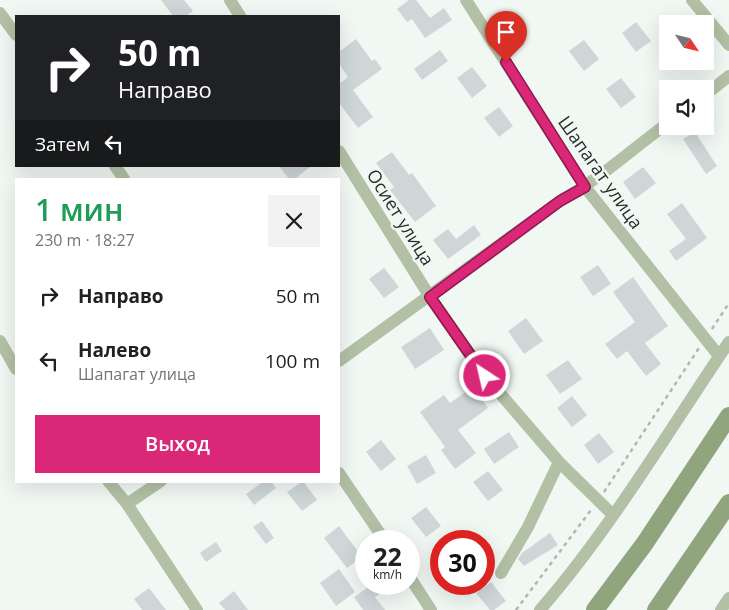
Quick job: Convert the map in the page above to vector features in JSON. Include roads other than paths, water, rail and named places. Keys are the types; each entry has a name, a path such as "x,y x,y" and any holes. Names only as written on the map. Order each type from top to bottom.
{"street":[{"path":"230,0 239,15"},
{"name":"Шапагат улица","path":"466,0 585,187 719,356"},
{"path":"692,0 729,45"},
{"path":"0,13 15,34"},
{"path":"714,88 729,76"},
{"path":"340,360 430,297 560,201 585,187 617,160 659,130"},
{"name":"Осиет улица","path":"340,153 430,297 485,376 559,462 612,514"},
{"path":"116,167 123,178"},
{"path":"0,341 15,367"},
{"path":"540,610 562,584 612,514 729,342"},
{"path":"595,610 645,543 729,416"},
{"path":"501,573 528,527 559,462"},
{"path":"340,474 378,530"},
{"path":"110,483 126,504 197,610"},
{"path":"126,504 158,483"},
{"path":"656,610 729,503"},
{"path":"420,593 431,610"},
{"path":"721,610 729,598"}]}
